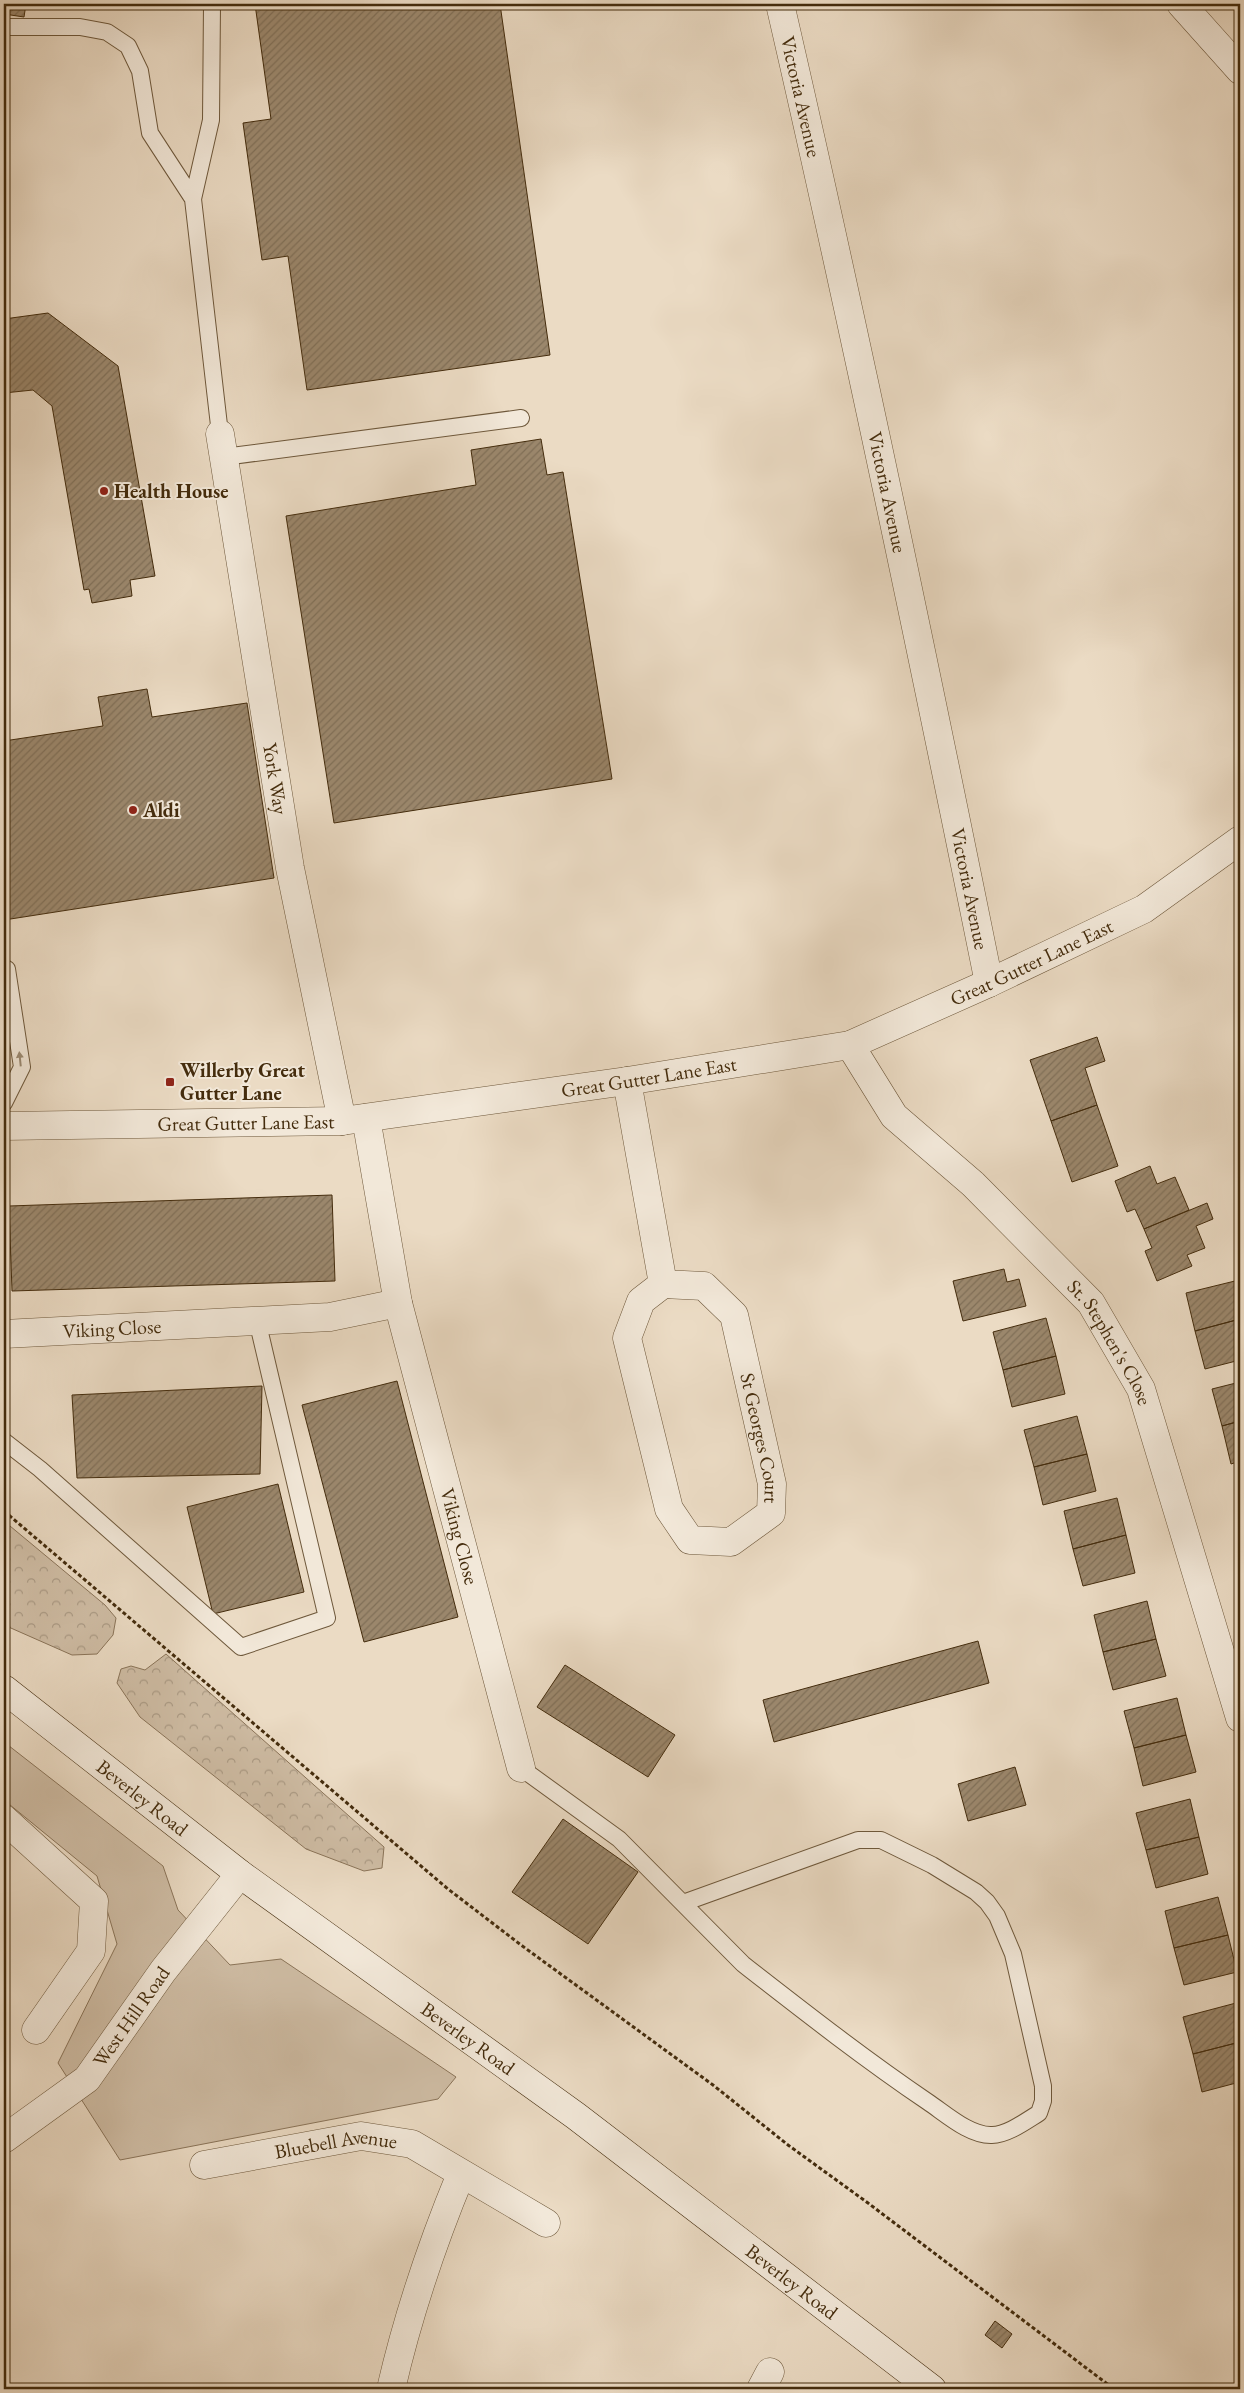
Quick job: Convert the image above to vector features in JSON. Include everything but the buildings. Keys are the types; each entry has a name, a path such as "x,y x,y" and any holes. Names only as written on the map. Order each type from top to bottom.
{"street":[{"name":"Victoria Avenue","path":"780,4 826,204 908,583 989,983"},
{"path":"1180,4 1240,70"},
{"name":"York Way","path":"222,446 290,868 354,1120"},
{"name":"Great Gutter Lane East","path":"4,1126 354,1120 627,1081 850,1045 989,983 1144,909 1240,840"},
{"name":"St. Stephen's Close","path":"850,1045 894,1116 973,1184 1091,1303 1140,1389 1240,1718"},
{"path":"627,1081 663,1284"},
{"name":"Viking Close","path":"354,1120 398,1303 521,1768"},
{"name":"St Georges Court","path":"663,1284 704,1286 734,1315 772,1484 771,1513 731,1542 690,1540 669,1509 628,1338 642,1301 663,1284"},
{"name":"Viking Close","path":"4,1334 330,1317 398,1303"},
{"name":"Beverley Road","path":"4,1689 240,1874 576,2116 932,2389"},
{"path":"4,1819 94,1900 91,1951 36,2030"},
{"name":"West Hill Road","path":"4,2139 87,2079 163,1971 240,1874"},
{"name":"Bluebell Avenue","path":"204,2165 361,2136 412,2144 546,2223"},
{"path":"391,2389 401,2347 434,2240 461,2174"}],"lane":[{"path":"212,4 211,120 192,199 222,446 520,418"},
{"path":"4,27 80,28 107,32 128,46 140,71 150,133 192,199"},
{"path":"4,969 7,968 22,1067 4,1103"},
{"path":"4,1441 40,1470 241,1647 327,1618 257,1320"},
{"path":"521,1768 620,1839 683,1903 748,1968 870,2063 962,2125 980,2134 993,2136 1039,2113 1043,2101 1043,2086 1014,1954 987,1902 976,1892 932,1865 881,1840 858,1840 683,1903"}],"path":[{"path":"4,1511 448,1889 520,1945 713,2085 788,2146 868,2203 1114,2389"}],"green space":[{"path":"4,1521 105,1605 116,1618 113,1635 97,1654 72,1655 4,1625"},
{"path":"166,1654 384,1847 382,1868 364,1871 306,1849 140,1717 117,1683 121,1669 131,1666 145,1670"},
{"path":"4,1742 163,1866 178,1910 230,1965 281,1959 456,2077 438,2099 120,2160 58,2063 117,1944 97,1876 4,1800"}],"place":[{"name":"Health House","path":"104,491"},
{"name":"Aldi","path":"133,810"},
{"name":"Willerby Great Gutter Lane","path":"170,1082"}]}
